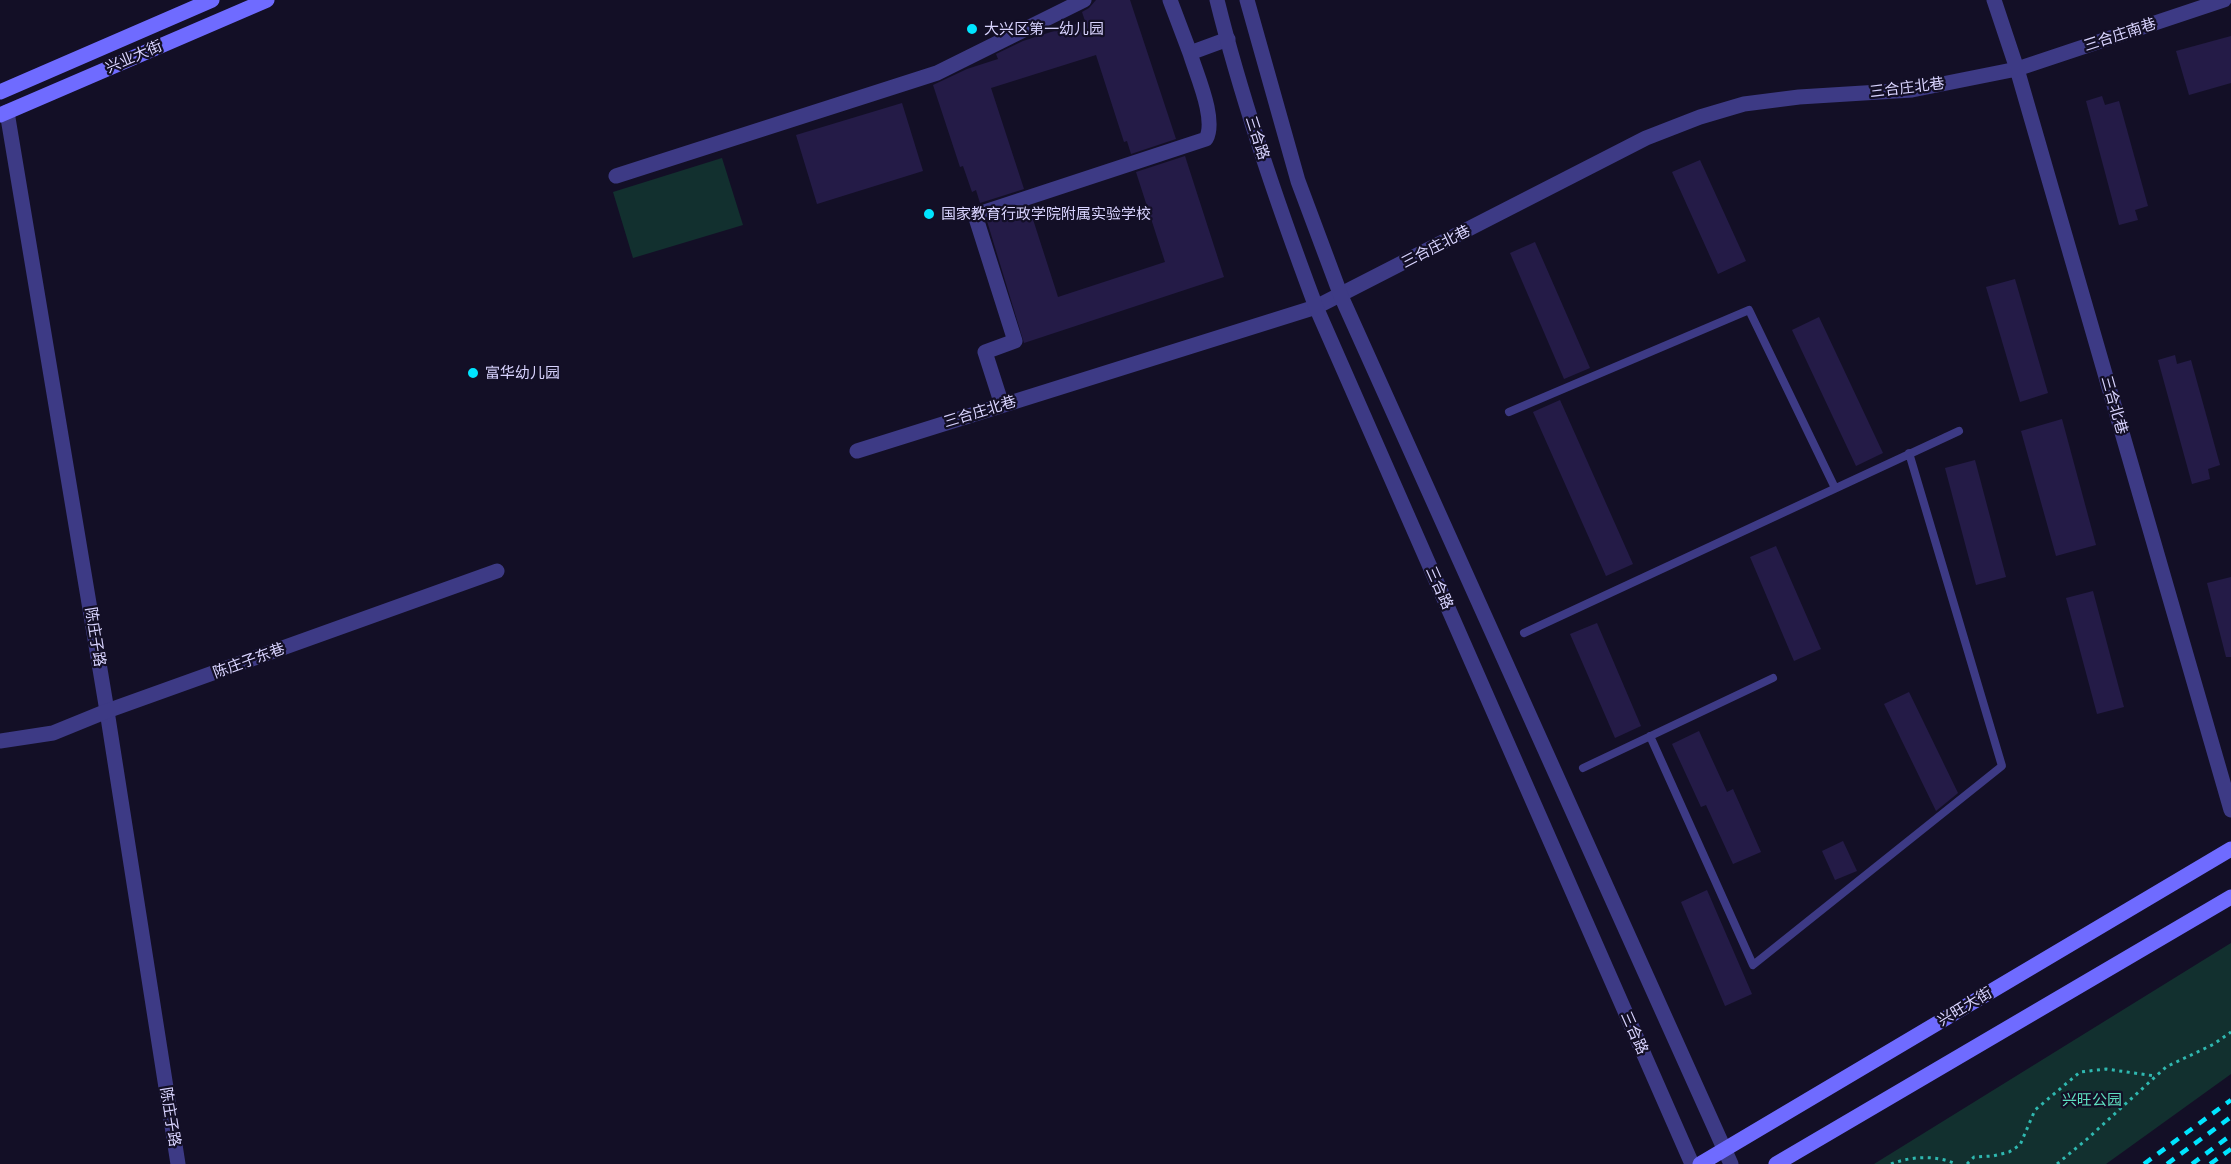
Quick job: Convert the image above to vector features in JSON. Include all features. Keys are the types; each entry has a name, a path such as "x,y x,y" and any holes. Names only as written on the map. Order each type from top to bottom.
{"main road":[{"name":"兴业大街","path":"0,92 212,0"},
{"name":"兴业大街","path":"4,113 267,0"},
{"name":"兴旺大街","path":"1700,1164 2231,849"},
{"path":"1776,1164 2231,897"}],"street":[{"path":"616,176 937,72 1084,0"},
{"path":"1002,405 985,352 1015,341 975,215 1206,139 1210,132 1210,118 1190,53 1170,0"},
{"name":"三合路","path":"1217,0 1281,214 1316,307 1692,1164"},
{"name":"三合路","path":"1247,0 1298,181 1341,296 1731,1164"},
{"name":"三合北巷","path":"1994,0 2017,69 2231,810"},
{"name":"三合庄南巷","path":"2017,69 2224,0"},
{"path":"1190,53 1228,39"},
{"name":"三合庄北巷","path":"856,451 1316,307 1646,138 1700,117 1744,104 1799,97 1912,90 2017,69"},
{"name":"陈庄子路","path":"4,113 107,711 178,1164"},
{"name":"陈庄子东巷","path":"0,741 53,733 107,711 497,571"}],"lane":[{"path":"1509,412 1749,310 1835,488"},
{"path":"1524,633 1959,431"},
{"path":"1650,736 1753,965 2002,766 1909,453"},
{"path":"1583,768 1773,678"}],"path":[{"path":"2057,1164 2166,1067 2214,1044 2231,1032"},
{"path":"1967,1164 1974,1157 2009,1152 2020,1145 2035,1110 2080,1072 2106,1069 2155,1076"},
{"path":"1891,1164 1922,1157 1956,1164"}],"green space":[{"path":"722,158 743,225 633,258 613,192"},
{"name":"兴旺公园","path":"2231,943 2231,1074 2106,1164 1874,1164"}],"building":[{"path":"1096,0 1130,0 1176,139 1131,154 1127,141 1124,142 1096,55 991,88 1024,189 980,203 976,190 972,192 963,166 960,167 933,85 967,69 998,59 996,54 1023,41 1085,21 1082,12"},
{"path":"2231,36 2231,83 2189,95 2176,51"},
{"path":"2102,96 2105,105 2119,101 2148,206 2135,210 2138,220 2119,225 2086,101"},
{"path":"902,103 923,171 817,204 796,135"},
{"path":"1185,156 1224,277 1024,343 987,221 1029,207 1058,297 1165,262 1136,172"},
{"path":"1700,160 1746,261 1718,274 1672,172"},
{"path":"1535,242 1590,368 1564,379 1510,253"},
{"path":"2015,279 2048,393 2020,402 1986,287"},
{"path":"1819,317 1883,453 1856,466 1792,330"},
{"path":"2175,355 2177,364 2191,360 2220,465 2208,469 2210,479 2192,484 2158,360"},
{"path":"1560,400 1633,564 1606,576 1533,412"},
{"path":"2062,419 2096,545 2056,556 2021,431"},
{"path":"1975,460 2006,577 1976,585 1945,468"},
{"path":"1776,546 1821,649 1794,661 1750,557"},
{"path":"2231,577 2231,657 2226,657 2207,583"},
{"path":"2093,591 2124,707 2097,714 2066,598"},
{"path":"1597,623 1641,726 1615,738 1570,634"},
{"path":"1909,692 1958,793 1936,811 1884,704"},
{"path":"1699,731 1727,792 1733,789 1761,852 1733,864 1706,805 1701,807 1672,744"},
{"path":"1843,841 1857,871 1835,880 1822,851"},
{"path":"1707,890 1752,994 1725,1006 1681,902"}],"railway":[{"path":"2144,1164 2231,1100"},
{"path":"2167,1164 2231,1117"},
{"path":"2192,1164 2231,1135"},
{"path":"2210,1164 2231,1149"}],"place":[{"name":"大兴区第一幼儿园","path":"972,29"},
{"name":"国家教育行政学院附属实验学校","path":"929,214"},
{"name":"富华幼儿园","path":"473,373"}]}
